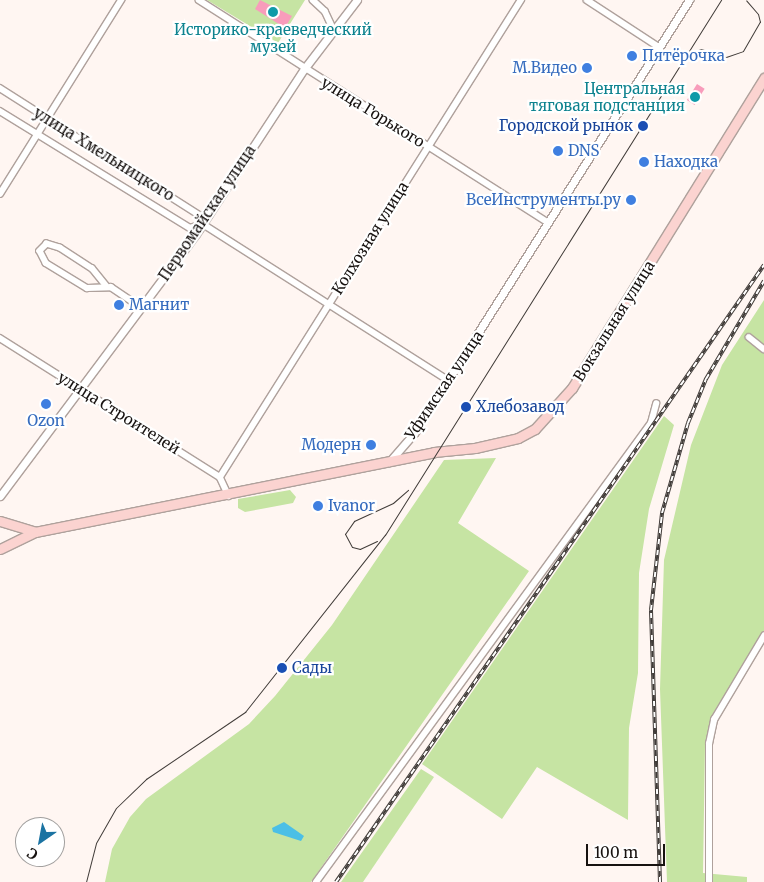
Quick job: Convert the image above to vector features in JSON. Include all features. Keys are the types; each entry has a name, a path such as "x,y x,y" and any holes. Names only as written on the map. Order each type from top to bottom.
{"main road":[{"name":"Вокзальная улица","path":"389,463 518,438 540,425 558,408 764,78"},
{"path":"0,549 35,532 229,496 389,463"},
{"path":"0,521 35,532"}],"street":[{"path":"0,194 121,0"},
{"name":"улица Горького","path":"199,0 304,69 548,222"},
{"path":"313,0 324,11 334,30"},
{"name":"Первомайская улица","path":"0,496 142,308 202,224 304,69 357,0"},
{"name":"Колхозная улица","path":"220,477 521,0"},
{"path":"587,0 659,47"},
{"name":"Уфимская улица","path":"389,463 415,432 689,0"},
{"name":"улица Хмельницкого","path":"0,88 199,214 202,224 448,380"},
{"name":"улица Хмельницкого","path":"0,111 190,228 202,224"},
{"path":"106,286 87,288 46,263 40,251 47,244 60,248 92,269 106,286 142,308"},
{"path":"749,337 764,348"},
{"name":"улица Строителей","path":"0,338 220,477"},
{"path":"316,882 651,423 656,404"},
{"path":"220,477 229,496"},
{"path":"709,882 709,744 724,699 764,636"}],"green space":[{"path":"207,0 305,0 278,43"},
{"path":"764,300 764,631 714,712 705,746 703,873 747,877 747,882 667,882 660,689 664,560 691,445 722,365"},
{"path":"664,416 674,425 649,509 639,573 638,673 629,728 628,820 537,767 502,819 422,764"},
{"path":"496,458 458,523 529,571 311,882 105,882 112,849 130,817 146,799 249,724 275,696 332,625 444,460"},
{"path":"290,490 296,497 293,503 245,512 238,508 238,499"},
{"path":"421,769 434,777 363,882 341,882"}],"water":[{"path":"284,822 304,836 301,841 273,832 272,828"}],"building":[{"name":"Историко-краеведческий музей","path":"260,0 292,16 285,28 255,9"},
{"name":"Центральная тяговая подстанция","path":"697,84 705,89 695,105 687,100"}],"tram line":[{"path":"86,882 96,843 116,808 146,779 245,712 385,535 721,0"},
{"path":"688,54 701,49 726,57 743,51 760,22 758,14 746,0"},
{"path":"377,541 360,549 352,547 345,534 354,521 393,503 408,490"}],"railway":[{"path":"336,882 764,265"},
{"path":"660,882 651,610 662,513 688,423 706,379 764,281"}],"place":[{"name":"Историко-краеведческий музей","path":"273,12"},
{"name":"Пятёрочка","path":"632,56"},
{"name":"М.Видео","path":"587,68"},
{"name":"Центральная тяговая подстанция","path":"695,97"},
{"name":"Городской рынок","path":"643,126"},
{"name":"DNS","path":"558,151"},
{"name":"Находка","path":"644,162"},
{"name":"ВсеИнструменты.ру","path":"631,200"},
{"name":"Магнит","path":"119,305"},
{"name":"Ozon","path":"46,404"},
{"name":"Хлебозавод","path":"466,407"},
{"name":"Модерн","path":"371,445"},
{"name":"Ivanor","path":"318,506"},
{"name":"Сады","path":"282,668"}]}
